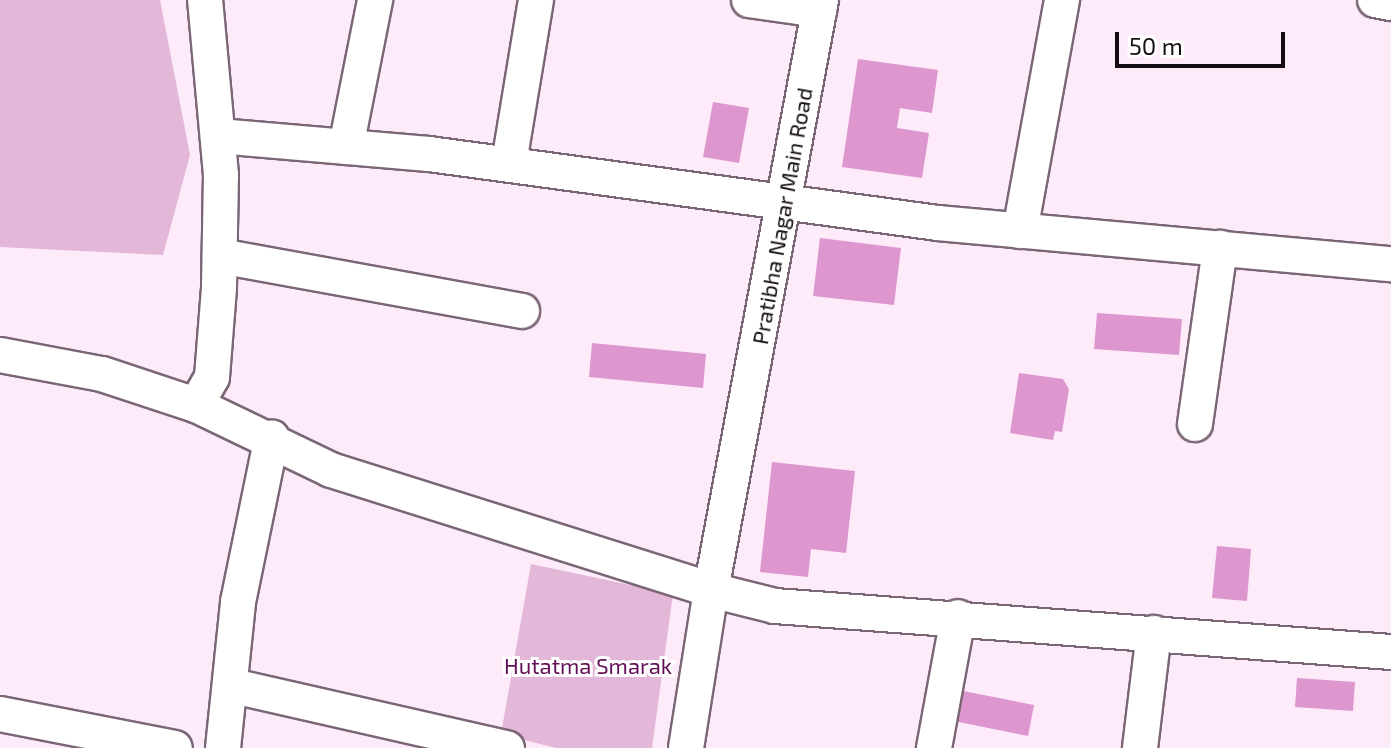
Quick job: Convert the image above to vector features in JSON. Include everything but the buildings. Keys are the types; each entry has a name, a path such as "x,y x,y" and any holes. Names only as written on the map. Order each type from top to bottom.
{"street":[{"path":"196,405 212,377 220,256 218,136 205,0"},
{"path":"346,147 375,0"},
{"path":"509,163 536,0"},
{"path":"749,0 820,5"},
{"path":"1020,231 1062,0"},
{"path":"1375,0 1391,3"},
{"name":"Pratibha Nagar Main Road","path":"686,748 711,590 743,432 820,5"},
{"path":"218,136 509,163 1020,231 1391,264"},
{"path":"1195,424 1220,248"},
{"path":"220,256 522,311"},
{"path":"0,359 102,374 196,405 272,437 331,470 711,590 775,606 958,617 1391,652"},
{"path":"223,748 233,686 240,590 272,437"},
{"path":"934,748 958,617"},
{"path":"1140,748 1154,633"},
{"path":"233,686 507,748"},
{"path":"0,714 175,748"}],"green space":[{"path":"0,0 160,0 190,155 163,255 0,247"},
{"name":"Hutatma Smarak","path":"531,564 673,594 652,748 556,748 501,734"}]}
